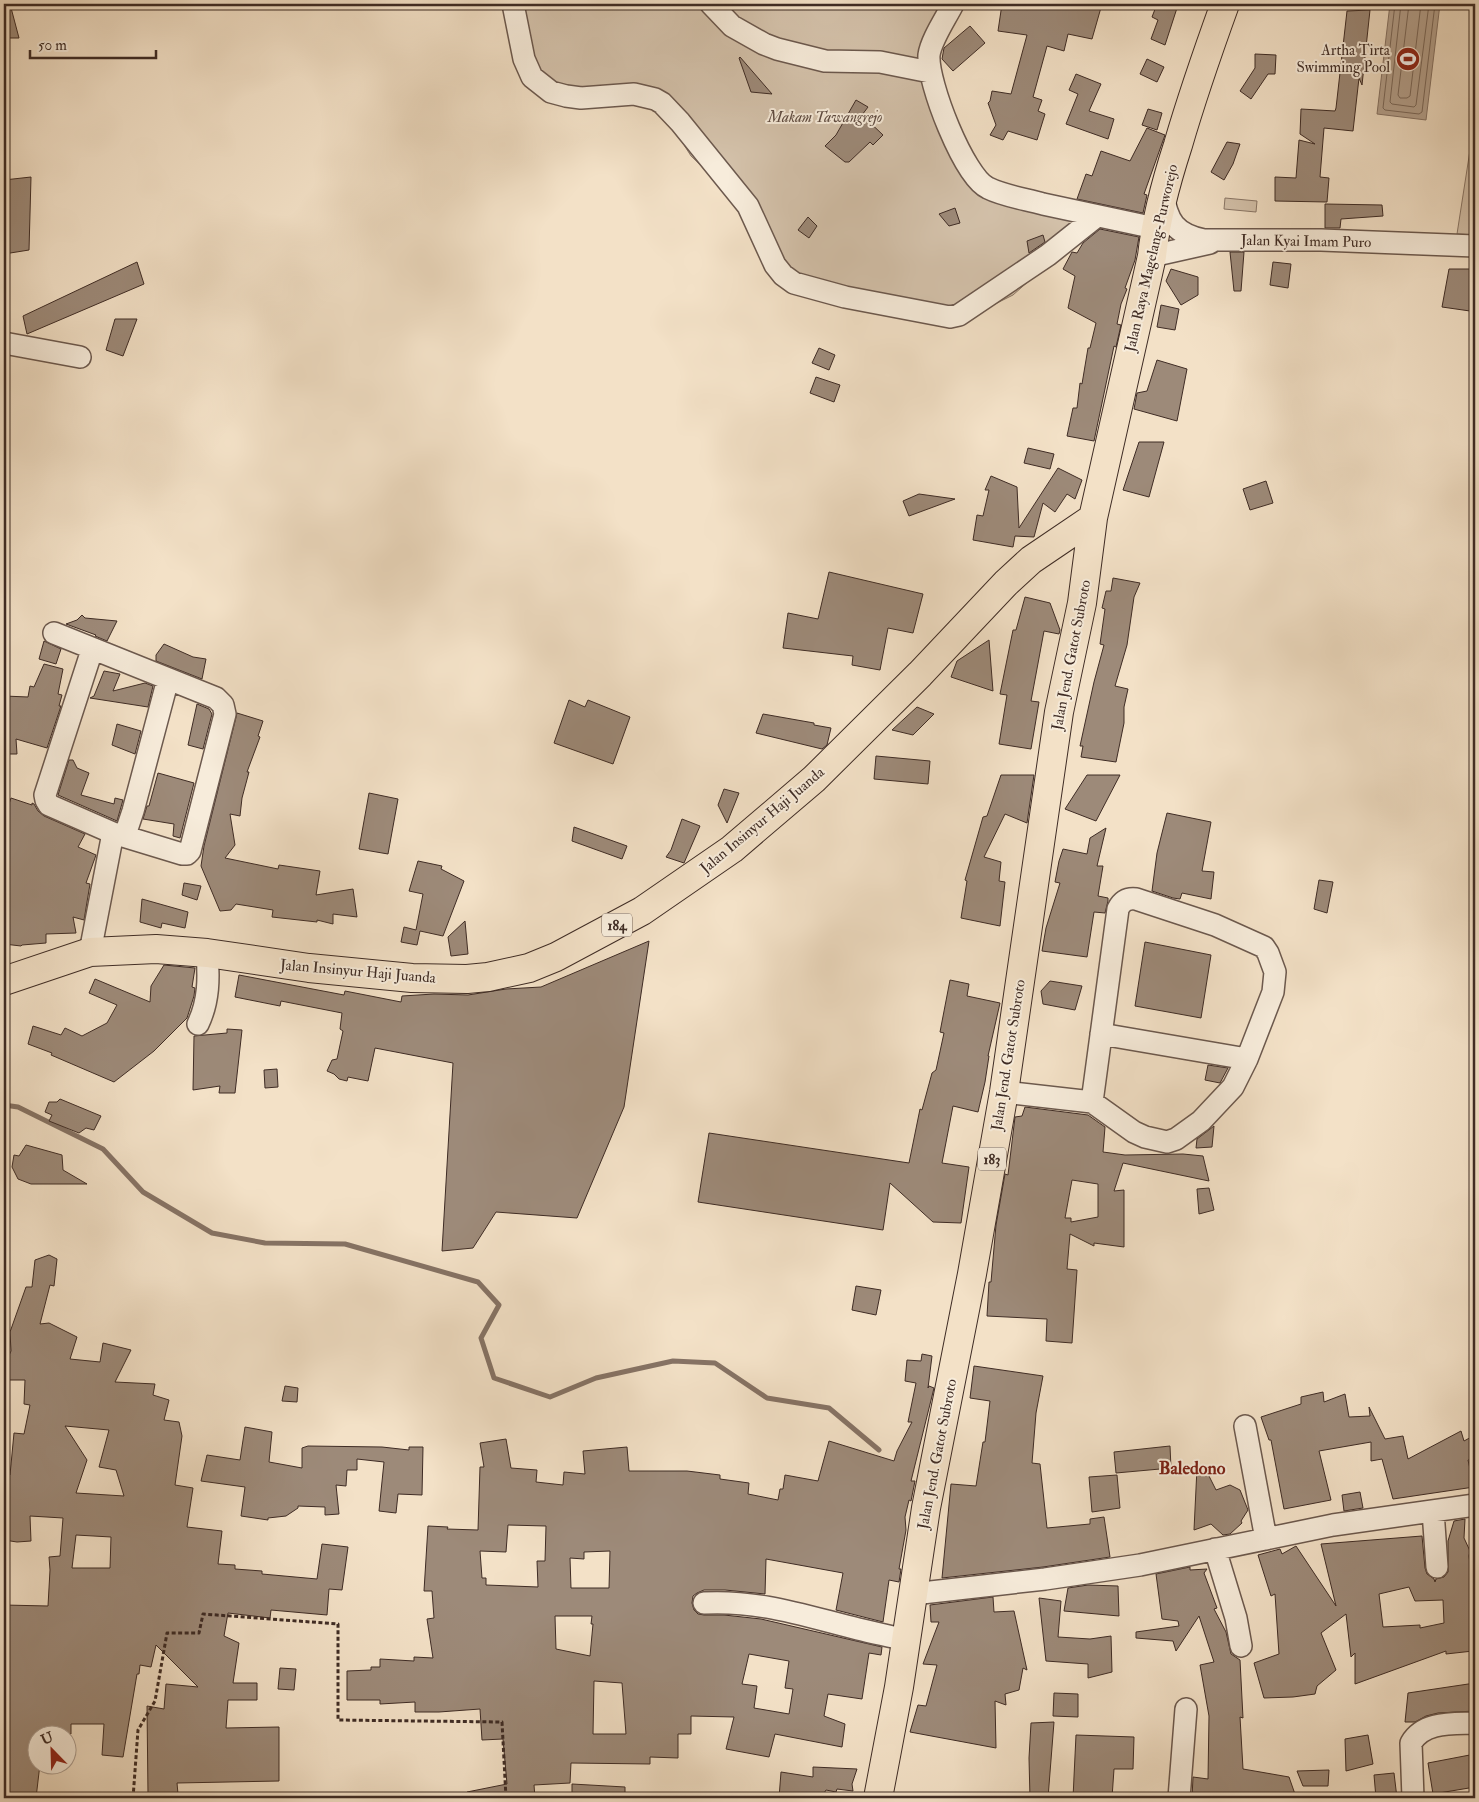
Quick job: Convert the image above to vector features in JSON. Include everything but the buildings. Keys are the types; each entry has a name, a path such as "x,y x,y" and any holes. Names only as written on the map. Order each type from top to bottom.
{"main road":[{"name":"Jalan Raya Magelang-Purworejo","path":"1093,518 1152,256 1155,228 1163,194 1195,88 1225,4"},
{"name":"Jalan Insinyur Haji Juanda","path":"4,981 90,952 156,948 208,953 309,968 412,978 488,977 529,968 556,957 667,895 732,849 814,779 920,674 1018,572 1044,550 1093,518"},
{"name":"Jalan Jend. Gatot Subroto","path":"878,1798 914,1594 926,1508 972,1274 1004,1092 1059,712 1082,603 1093,518"}],"street":[{"path":"513,4 524,59 532,76 551,92 566,96 581,98 634,94 655,99 662,103 674,115 748,206 775,265 783,275 794,282 854,299 950,317 959,315 1048,255 1097,216"},
{"path":"711,4 732,26 777,49 824,61 880,62 930,72"},
{"path":"954,4 944,13 930,51 930,72 935,93 944,116 967,165 980,183 988,188 1020,198 1155,228"},
{"name":"Jalan Kyai Imam Puro","path":"1163,194 1166,214 1178,229 1195,238 1220,241 1321,240 1475,246"},
{"path":"1152,256 1220,241"},
{"path":"4,343 80,357"},
{"path":"54,634 216,698 221,702 225,712 190,851 183,854 119,834 49,805 45,798 92,650"},
{"path":"90,952 119,834 133,811 168,679"},
{"path":"1004,1092 1092,1102 1118,1121 1145,1137 1158,1141 1172,1141 1214,1109 1233,1088 1247,1059 1274,992 1275,972 1264,947 1215,925 1136,899 1126,900 1118,909 1092,1102"},
{"path":"198,1024 204,1012 206,1000 208,953"},
{"path":"1101,1034 1247,1059"},
{"path":"1245,1426 1266,1539"},
{"path":"914,1594 1045,1579 1140,1565 1332,1525 1475,1505"},
{"path":"1433,1511 1437,1567"},
{"path":"1215,1550 1236,1618 1241,1646"},
{"path":"704,1604 732,1603 793,1611 858,1630 906,1640"},
{"path":"1179,1798 1186,1709"},
{"path":"1413,1798 1411,1743 1415,1736 1427,1728 1446,1724 1475,1723"}],"path":[{"path":"132,1798 138,1730 156,1701 167,1634 199,1633 203,1614 338,1624 338,1720 502,1722 506,1798"}],"green space":[{"name":"Makam Tawangrejo","path":"516,4 945,4 933,78 982,192 1081,220 1040,271 1013,295 965,319 791,278 717,181 691,156 664,113 644,99 545,88"},
{"path":"1475,118 1475,235 1457,234"},
{"path":"1225,198 1257,201 1256,212 1224,209"}],"water":[{"name":"Artha Tirta Swimming Pool","path":"1390,4 1440,4 1426,120 1377,114"}],"waterway":[{"path":"4,1105 18,1107 103,1149 143,1192 212,1233 265,1243 345,1244 478,1282 499,1305 481,1338 494,1378 550,1397 596,1378 673,1361 715,1363 767,1398 829,1408 879,1450"}],"place":[{"name":"Artha Tirta Swimming Pool","path":"1408,59"}],"district":[{"name":"Baledono","path":"1192,1468"}]}
